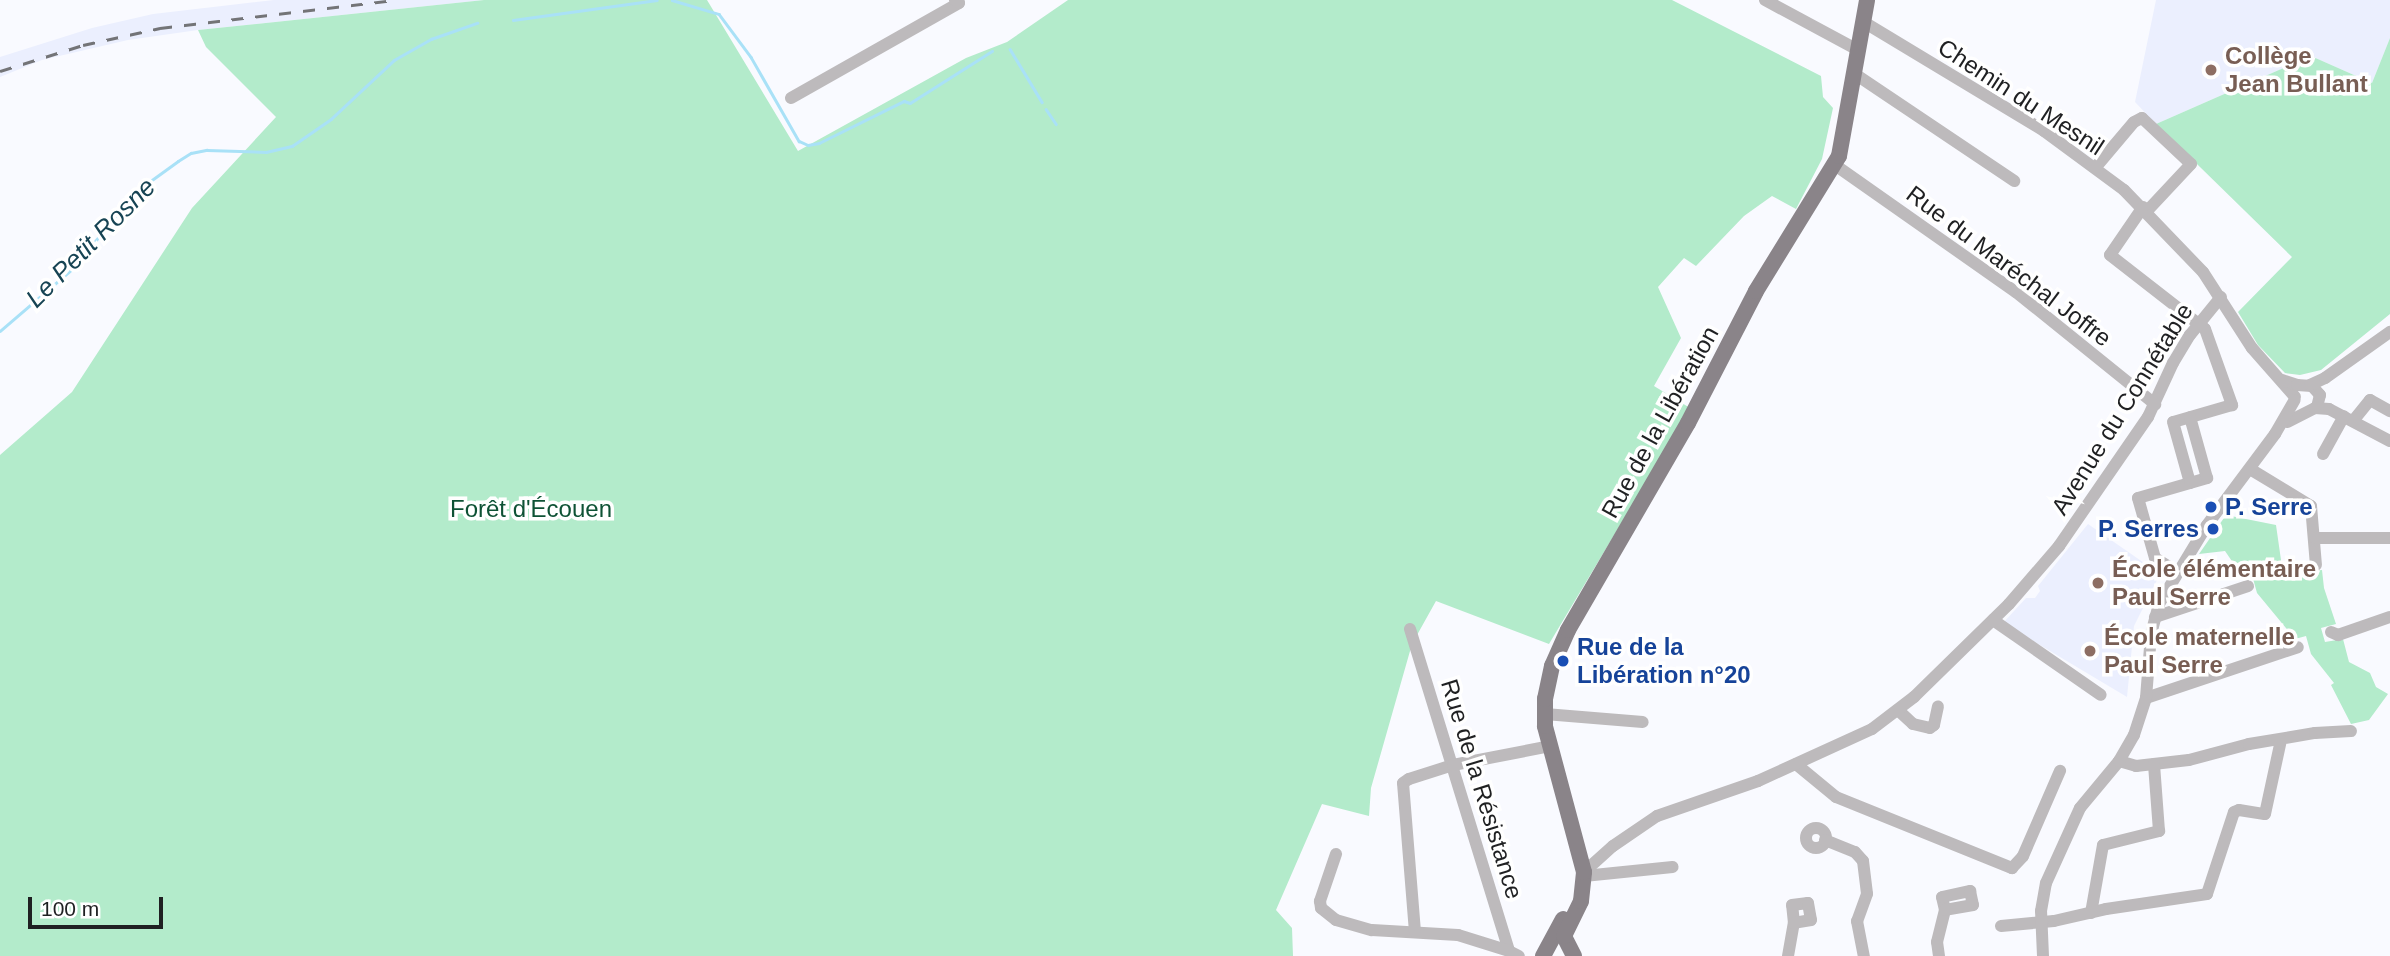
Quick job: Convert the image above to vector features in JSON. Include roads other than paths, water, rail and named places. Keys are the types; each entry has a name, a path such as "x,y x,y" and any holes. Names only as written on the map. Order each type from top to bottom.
{"main road":[{"name":"Rue de la Libération","path":"1584,874 1550,746 1545,714 1548,680 1568,630 1688,424 1756,291 1835,165 1842,146 1867,0"},
{"path":"1570,950 1565,931 1581,901 1584,874"},
{"path":"1546,951 1584,874"}],"street":[{"path":"1765,0 1858,50"},
{"path":"791,98 957,2"},
{"name":"Chemin du Mesnil","path":"1862,21 2044,131 2145,209 2221,297 2252,348 2282,380 2301,392"},
{"path":"1855,74 2014,181"},
{"path":"2095,168 2134,122 2142,118 2191,164 2145,209 2110,255 2199,323 2212,340 2232,405 2173,422 2190,483 2138,498 2155,558 2177,572"},
{"name":"Rue du Maréchal Joffre","path":"1835,165 2016,292 2155,404"},
{"name":"Avenue du Connétable","path":"1584,874 1613,846 1657,816 1796,764 1872,729 1899,710 1993,620 2059,546 2155,404 2173,363 2199,323 2221,297"},
{"path":"2045,956 2041,921 2046,883 2080,808 2119,761 2134,735 2146,698 2155,617 2177,572 2275,434 2301,392 2390,332"},
{"path":"2275,434 2290,419 2318,404 2326,385 2361,353"},
{"path":"2301,392 2299,407 2318,404"},
{"path":"2301,392 2318,404 2390,440"},
{"path":"2323,454 2348,419 2370,400 2390,411"},
{"path":"2250,469 2311,506 2316,565"},
{"path":"2315,538 2390,538"},
{"path":"2155,617 2248,586"},
{"path":"2331,632 2338,635 2390,617"},
{"path":"1993,620 2101,695"},
{"name":"Rue de la Résistance","path":"1410,629 1514,954"},
{"path":"2146,698 2298,647"},
{"path":"1899,710 1913,724 1930,728 1934,725 1938,706"},
{"path":"1545,714 1643,722"},
{"path":"2119,761 2136,766 2154,764 2206,757 2230,748 2315,733 2351,731"},
{"path":"2001,926 2207,894 2234,812 2239,810 2265,814 2281,740"},
{"path":"1415,932 1403,783 1453,765 1550,746"},
{"path":"1813,756 1819,783"},
{"path":"1796,764 1836,797 2012,868 2023,856 2060,771"},
{"path":"2091,913 2103,845 2159,831 2154,764"},
{"path":"1825,840 1856,852 1863,861 1867,894 1857,920 1864,956"},
{"path":"1336,854 1322,893 1321,908 1336,920 1372,930 1458,935 1514,954"},
{"path":"1584,874 1673,867"},
{"path":"1939,956 1937,942 1945,910"},
{"path":"1788,956 1794,923"},
{"path":"1546,951 1570,950"}],"waterway":[{"name":"Le Petit Rosne","path":"513,20 657,0"},
{"path":"672,0 719,14 751,57 799,141 808,145 819,143 904,101 910,103 992,51"},
{"name":"Le Petit Rosne","path":"0,331 71,270 138,190 178,161 191,153 207,150 266,152 292,146 331,119 394,60 431,39 477,23"},
{"path":"1010,49 1042,102"},
{"path":"1046,109 1056,124"}],"railway":[{"path":"0,71 83,45 160,28 396,0"}],"place":[{"name":"Collège Jean Bullant","path":"2211,70"},
{"name":"P. Serre","path":"2211,507"},
{"name":"P. Serres","path":"2213,529"},
{"name":"École élémentaire Paul Serre","path":"2098,583"},
{"name":"École maternelle Paul Serre","path":"2090,651"},
{"name":"Rue de la Libération n°20","path":"1563,661"}],"park label":[{"name":"Forêt d'Écouen","path":"531,509"}]}
